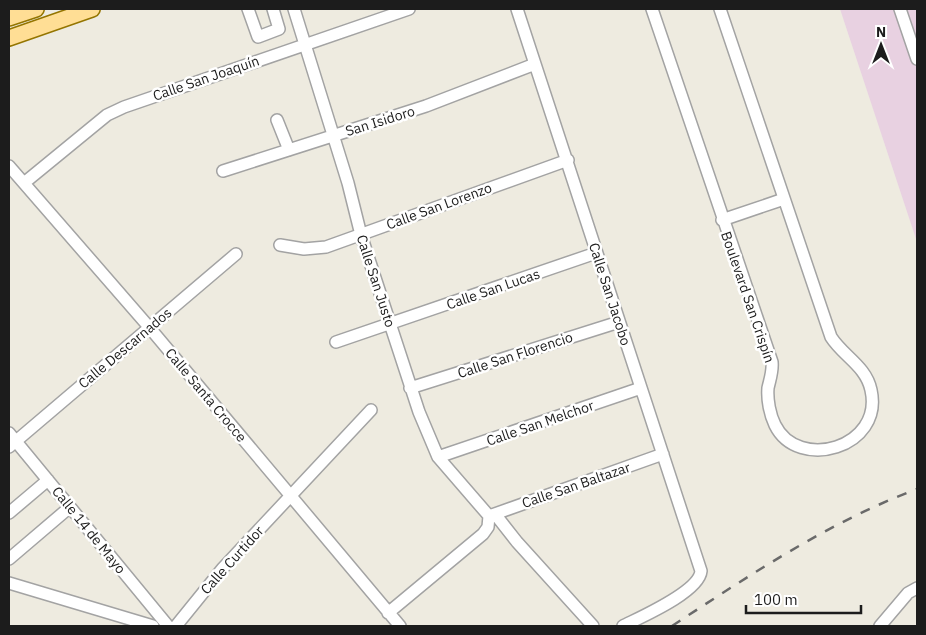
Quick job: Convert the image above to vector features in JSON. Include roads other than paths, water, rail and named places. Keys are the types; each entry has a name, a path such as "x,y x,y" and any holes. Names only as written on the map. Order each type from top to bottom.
{"main road":[{"path":"9,18 36,9"},
{"path":"9,38 92,9"}],"street":[{"path":"248,9 256,34 261,37 279,29 273,9"},
{"name":"Calle San Justo","path":"294,9 348,183 361,234 410,388 438,457 593,626"},
{"name":"Calle San Joaquín","path":"24,182 115,110 408,9"},
{"name":"Calle San Jacobo","path":"517,9 700,565 700,578 682,594 623,626"},
{"name":"Boulevard San Crispín","path":"652,9 722,220 772,362 768,389 769,408 775,427 793,443 805,449 819,450 839,447 860,433 868,421 873,403 871,388 859,366 836,345 831,336 720,9"},
{"path":"900,9 917,59"},
{"name":"San Isidoro","path":"223,171 426,106 535,64"},
{"path":"277,120 289,150"},
{"name":"Calle San Lorenzo","path":"280,245 318,249 568,160"},
{"name":"Calle Santa Crocce","path":"9,166 148,327 400,626"},
{"path":"722,220 784,199"},
{"name":"Calle San Lucas","path":"336,342 596,253"},
{"name":"Calle Descarnados","path":"11,441 236,254"},
{"name":"Calle San Florencio","path":"410,388 619,322"},
{"name":"Calle San Melchor","path":"438,457 641,388"},
{"name":"Calle Curtidor","path":"176,626 223,568 371,410"},
{"name":"Calle 14 de Mayo","path":"11,441 48,480 168,626"},
{"name":"Calle San Baltazar","path":"492,515 663,454"},
{"path":"9,513 48,480"},
{"path":"9,559 70,507"},
{"path":"388,613 483,534 488,527 492,515"},
{"path":"9,583 153,626"},
{"path":"880,626 908,593 917,588"}],"railway":[{"path":"672,626 821,533 884,502 917,489"}]}
